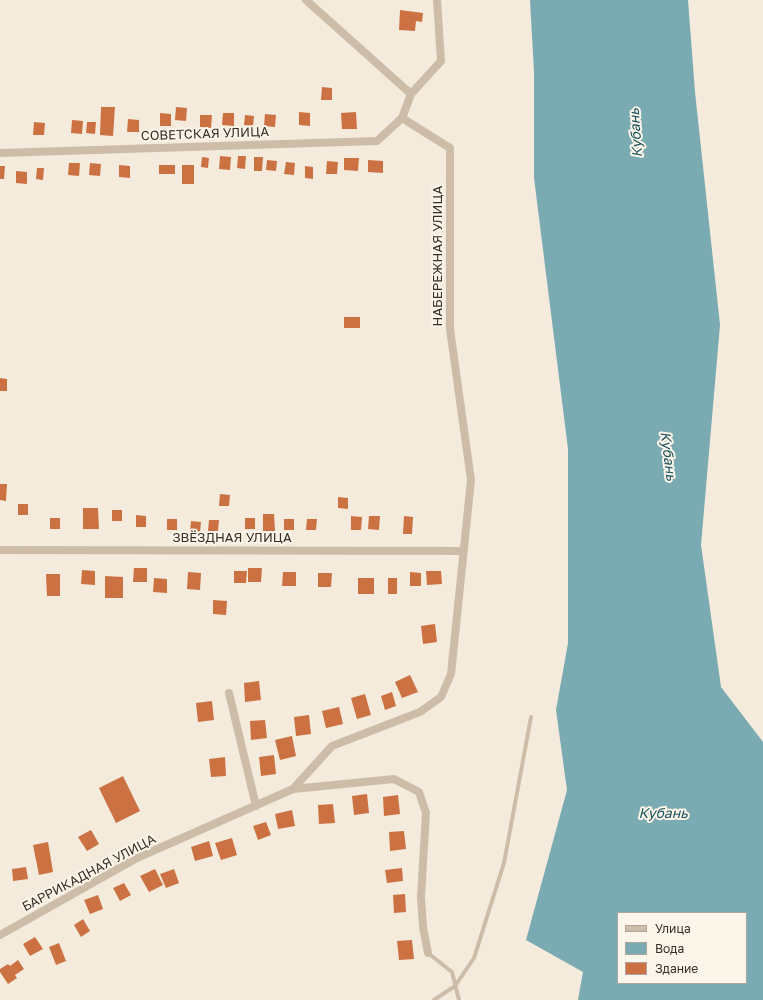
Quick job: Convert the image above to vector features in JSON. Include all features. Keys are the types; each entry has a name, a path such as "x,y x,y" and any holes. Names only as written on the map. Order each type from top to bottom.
{"street":[{"path":"306,0 411,94"},
{"path":"402,118 411,94 441,61 437,0"},
{"name":"СОВЕТСКАЯ УЛИЦА","path":"0,153 377,141 402,118"},
{"name":"НАБЕРЕЖНАЯ УЛИЦА","path":"402,118 450,148 450,329 471,480 464,551"},
{"name":"ЗВЁЗДНАЯ УЛИЦА","path":"0,550 464,551"},
{"name":"БАРРИКАДНАЯ УЛИЦА","path":"293,790 332,746 420,712 442,697 451,674 464,551"},
{"path":"229,693 256,806"},
{"name":"БАРРИКАДНАЯ УЛИЦА","path":"0,935 137,858 293,790 394,779 419,792 426,814 421,897 423,927 428,953"}],"lane":[{"path":"434,1000 455,986 474,958 504,863 531,717"},
{"path":"428,953 452,972 459,1000"}],"water":[{"name":"Кубань","path":"530,0 688,0 695,92 720,325 701,545 721,687 763,742 763,1000 578,1000 583,972 526,940 567,790 556,710 568,643 568,449 534,178 534,72"}],"building":[{"path":"400,10 423,13 422,22 416,21 415,31 399,30"},
{"path":"322,87 332,88 332,100 321,100"},
{"path":"101,107 115,107 113,136 100,135"},
{"path":"176,107 187,108 186,121 175,120"},
{"path":"299,112 310,113 310,126 299,125"},
{"path":"356,112 357,129 342,129 341,113"},
{"path":"160,113 171,114 171,126 160,126"},
{"path":"223,113 234,113 234,126 222,125"},
{"path":"265,114 276,115 275,127 264,126"},
{"path":"200,115 212,115 211,128 200,127"},
{"path":"245,115 254,116 253,126 244,125"},
{"path":"128,119 139,120 139,132 127,132"},
{"path":"72,120 83,121 82,134 71,133"},
{"path":"34,122 45,123 44,135 33,135"},
{"path":"87,122 96,122 95,134 86,133"},
{"path":"220,156 231,157 230,170 219,169"},
{"path":"238,156 246,156 245,169 237,168"},
{"path":"202,157 209,158 208,168 201,167"},
{"path":"254,157 263,157 262,171 254,171"},
{"path":"344,158 359,158 358,171 344,170"},
{"path":"267,160 277,161 276,171 266,170"},
{"path":"368,160 383,161 383,173 368,172"},
{"path":"327,161 338,162 337,174 326,174"},
{"path":"286,162 295,163 294,175 284,174"},
{"path":"69,163 80,163 79,176 68,175"},
{"path":"90,163 101,164 100,176 89,175"},
{"path":"119,165 130,166 130,178 119,177"},
{"path":"159,165 175,165 175,174 159,174"},
{"path":"182,165 194,165 194,184 182,184"},
{"path":"0,166 5,166 4,179 0,179"},
{"path":"305,166 313,167 313,179 305,178"},
{"path":"37,168 44,168 43,180 36,179"},
{"path":"16,171 27,172 27,184 16,183"},
{"path":"344,317 360,317 360,328 344,328"},
{"path":"0,378 7,379 7,391 0,391"},
{"path":"0,484 7,484 6,501 0,500"},
{"path":"220,494 230,495 229,506 219,506"},
{"path":"338,497 348,498 348,509 338,508"},
{"path":"18,504 28,504 28,515 18,515"},
{"path":"83,508 98,508 99,529 83,529"},
{"path":"112,510 122,510 122,521 112,521"},
{"path":"263,514 274,514 275,531 263,531"},
{"path":"136,515 146,516 146,527 136,527"},
{"path":"351,516 362,517 361,530 351,530"},
{"path":"369,516 380,516 379,530 368,529"},
{"path":"404,516 413,517 412,534 403,534"},
{"path":"50,518 60,518 60,529 50,529"},
{"path":"245,518 255,518 255,529 245,529"},
{"path":"167,519 177,519 177,530 167,530"},
{"path":"284,519 294,519 294,530 284,530"},
{"path":"307,519 317,519 316,530 306,530"},
{"path":"209,520 219,520 218,531 208,531"},
{"path":"191,521 201,522 200,533 190,532"},
{"path":"134,568 147,568 147,582 133,582"},
{"path":"248,568 262,568 261,582 248,582"},
{"path":"82,570 95,571 95,585 81,584"},
{"path":"234,571 247,571 246,583 234,583"},
{"path":"426,571 441,571 442,584 427,585"},
{"path":"188,572 201,573 200,590 187,589"},
{"path":"283,572 296,572 296,586 282,586"},
{"path":"410,572 421,573 421,586 410,586"},
{"path":"318,573 332,573 331,587 318,587"},
{"path":"46,574 60,574 60,596 47,596"},
{"path":"105,576 123,577 123,598 105,598"},
{"path":"154,578 167,579 167,593 153,592"},
{"path":"358,578 374,578 374,594 358,594"},
{"path":"388,578 397,578 397,594 388,594"},
{"path":"213,600 227,601 226,615 213,614"},
{"path":"435,624 437,642 423,644 421,626"},
{"path":"410,675 418,692 402,698 395,682"},
{"path":"259,681 261,700 245,702 244,683"},
{"path":"392,692 396,706 385,710 381,696"},
{"path":"365,694 371,715 357,719 351,698"},
{"path":"212,701 214,720 198,722 196,703"},
{"path":"339,707 343,724 326,728 322,711"},
{"path":"309,715 311,734 296,736 294,717"},
{"path":"265,720 267,738 251,740 250,721"},
{"path":"292,736 296,756 280,760 275,740"},
{"path":"274,755 276,774 261,776 259,757"},
{"path":"225,757 226,776 211,777 209,759"},
{"path":"123,776 140,811 116,823 99,788"},
{"path":"367,794 369,813 354,815 352,796"},
{"path":"398,795 400,814 384,816 383,797"},
{"path":"333,804 335,823 319,824 318,805"},
{"path":"292,810 295,826 278,829 275,814"},
{"path":"266,822 271,835 258,840 253,826"},
{"path":"91,830 99,844 87,851 78,837"},
{"path":"404,831 406,849 390,851 389,832"},
{"path":"232,838 237,855 221,860 215,843"},
{"path":"209,841 213,856 195,861 191,847"},
{"path":"48,842 53,872 39,875 33,845"},
{"path":"26,867 28,879 13,881 12,869"},
{"path":"402,868 403,881 387,883 385,870"},
{"path":"155,869 163,885 149,892 140,876"},
{"path":"174,869 179,883 166,888 160,874"},
{"path":"124,883 131,895 120,901 113,888"},
{"path":"405,894 406,912 394,913 393,895"},
{"path":"98,895 103,909 90,914 84,900"},
{"path":"83,919 90,931 81,937 74,925"},
{"path":"35,937 43,949 30,956 23,944"},
{"path":"412,940 414,959 399,960 397,941"},
{"path":"59,943 66,961 56,965 49,947"},
{"path":"18,960 24,969 15,975 17,978 8,984 0,972 0,969 8,964 10,966"}]}
